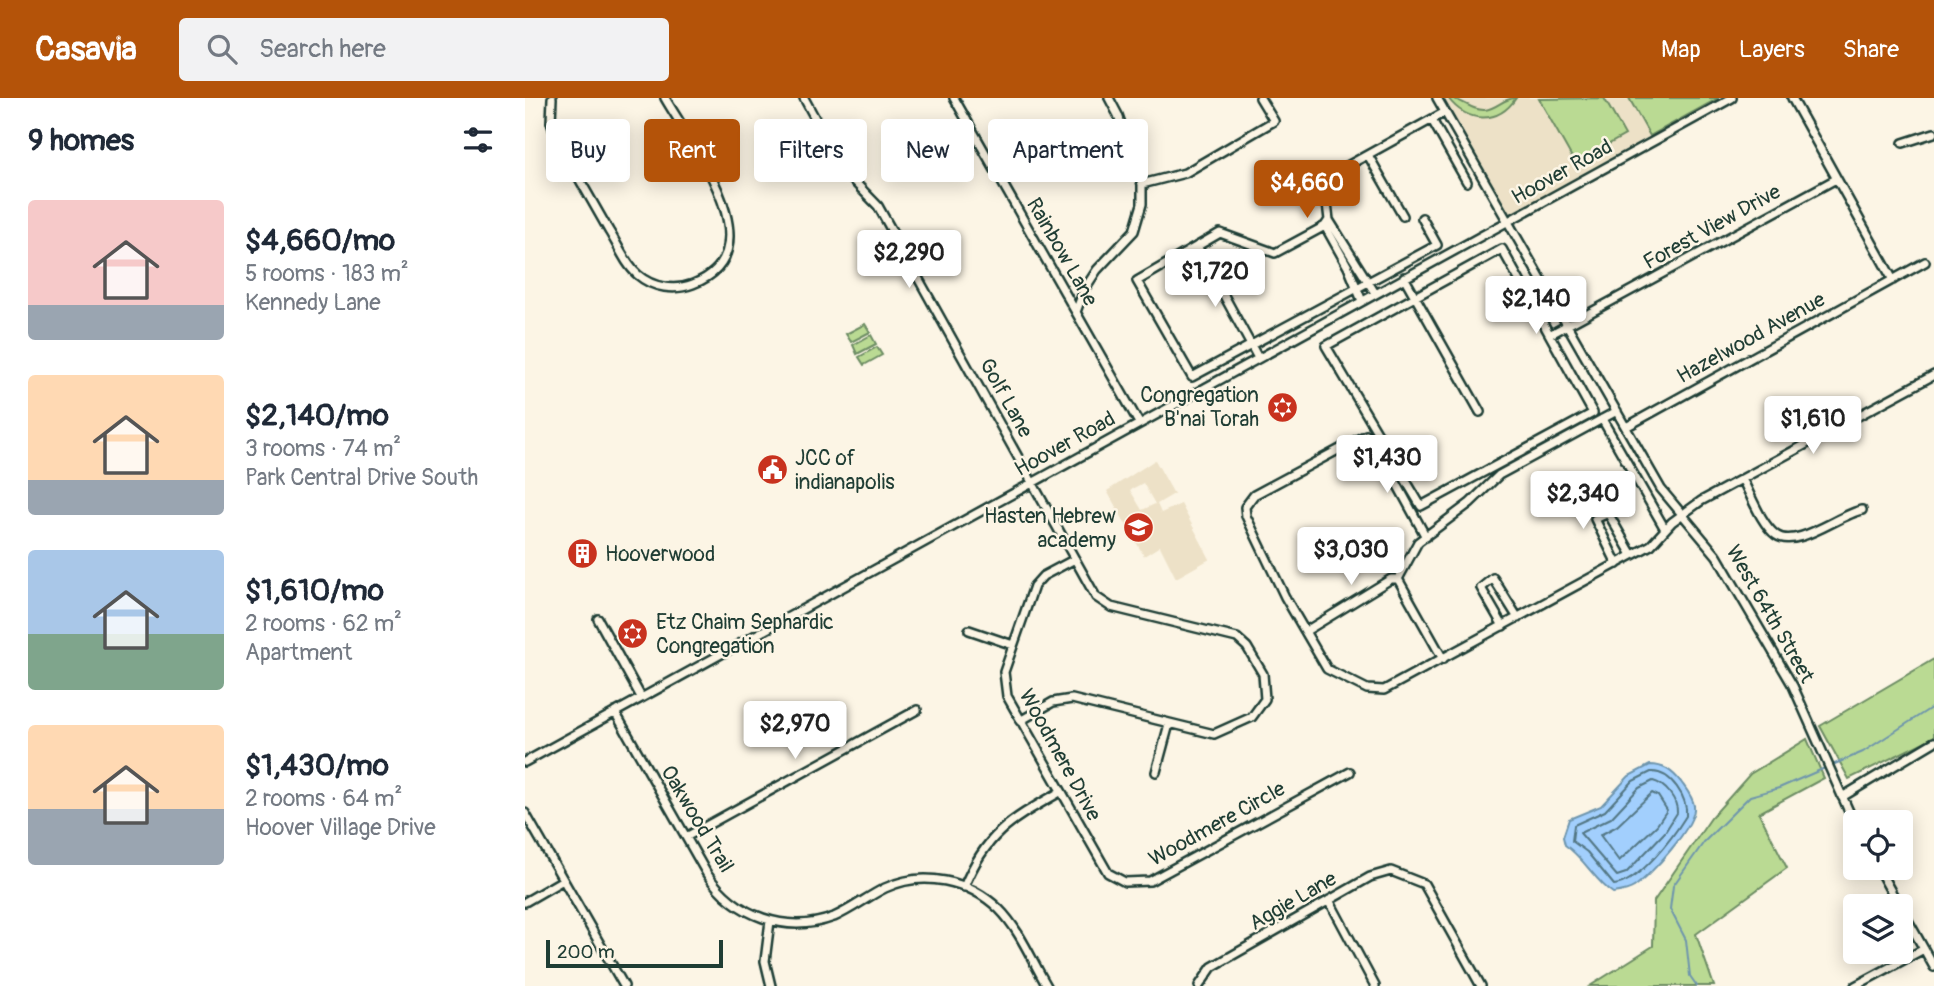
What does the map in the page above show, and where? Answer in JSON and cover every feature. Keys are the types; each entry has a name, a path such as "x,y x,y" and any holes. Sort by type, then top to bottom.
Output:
{"street":[{"path":"552,98 551,122 556,138 628,263 639,276 670,288 690,286 706,279 721,263 730,237 731,224 724,203 665,98"},
{"name":"Golf Lane","path":"804,98 843,170 878,206 1093,592 1105,604 1179,626 1230,634 1245,645 1263,674 1265,699 1254,716 1227,731 1206,734 1169,724"},
{"name":"Rainbow Lane","path":"954,98 1139,423"},
{"path":"1076,312 1084,290 1097,270 1134,230 1142,204 1142,184 1118,115 1109,98"},
{"path":"1142,184 1185,173 1274,121 1260,98"},
{"name":"West 64th Street","path":"1437,98 1665,494 1721,562 1793,686 1848,810"},
{"name":"Hoover Road","path":"525,762 1733,98"},
{"path":"1792,98 1893,280"},
{"path":"1362,301 1327,223 1326,180 1445,112"},
{"path":"1432,120 1467,182"},
{"path":"1903,143 1934,133"},
{"path":"1368,155 1403,216"},
{"name":"Forest View Drive","path":"1551,334 1836,179"},
{"path":"1327,223 1275,253 1220,233 1137,281 1192,377 1437,245 1422,218"},
{"path":"1327,223 1375,293"},
{"path":"1197,246 1258,358"},
{"path":"1498,250 1506,253 1593,413 1420,506 1327,346 1415,295 1498,250"},
{"name":"Hazelwood Avenue","path":"1626,427 1925,262"},
{"path":"1404,277 1480,412"},
{"path":"1426,537 1391,473 1366,435 1253,495 1245,507 1246,516 1329,671 1378,690 1394,686 1617,564 1654,542 1681,515 1934,375"},
{"path":"1398,579 1414,547 1499,475 1617,411"},
{"path":"1602,419 1665,529"},
{"path":"1742,479 1768,525 1775,535 1784,539 1805,536 1843,515 1862,510"},
{"path":"1617,564 1594,521 1607,513 1632,555"},
{"name":"Woodmere Drive","path":"1075,559 1036,583 1013,645 1003,682 1020,721 1101,865"},
{"path":"1306,631 1391,579 1398,579"},
{"path":"1398,579 1443,659"},
{"path":"1503,626 1482,585 1496,579 1518,618"},
{"path":"598,619 641,697"},
{"path":"969,629 1013,645"},
{"path":"1020,721 1053,702 1069,699 1169,724 1156,772"},
{"path":"686,837 917,710"},
{"name":"Oakwood Trail","path":"615,712 686,837 721,892 745,911 770,921 800,924 825,920 883,889 911,880 939,880 964,887 984,897 1007,918 1047,986"},
{"path":"1842,797 1934,742"},
{"name":"Woodmere Circle","path":"1101,865 1123,882 1150,881 1350,772"},
{"path":"964,887 978,856 996,832 1060,792"},
{"path":"525,813 624,986"},
{"name":"Aggie Lane","path":"1199,986 1212,967 1329,900 1385,872 1401,873 1423,884 1481,986"},
{"path":"525,902 563,880"},
{"path":"1329,900 1371,985"},
{"path":"770,921 765,961 771,986"},
{"path":"1913,930 1934,967"},
{"path":"1856,986 1924,949"}],"shaded area":[{"path":"1444,98 1719,98 1510,214"},
{"path":"1155,460 1174,494 1157,504 1161,513 1181,504 1210,559 1176,578 1160,546 1144,556 1107,491","holes":["1143,483 1155,504 1142,510 1130,490"]}],"green space":[{"path":"1448,98 1475,109 1485,110 1516,98 1500,113 1482,118 1464,112"},
{"path":"1604,98 1625,135 1575,163 1539,99"},
{"path":"1629,98 1719,98 1650,136"},
{"path":"865,324 870,332 851,342 846,334"},
{"path":"871,335 876,344 857,354 853,345"},
{"path":"877,347 882,355 864,365 859,357"},
{"path":"1934,659 1934,737 1849,779 1820,726"},
{"path":"1807,739 1824,778 1759,813 1787,868 1696,934 1714,986 1590,986 1653,946 1654,901 1711,818 1750,774"}],"water":[{"path":"1650,765 1664,767 1678,778 1692,799 1693,814 1681,837 1651,872 1632,888 1613,893 1565,845 1563,837 1569,819 1601,806 1629,776"}],"waterway":[{"path":"1830,766 1863,752 1934,706"},
{"path":"1697,986 1690,976 1686,940 1670,909 1673,886 1704,842 1750,796 1779,788 1825,768"}],"place":[{"name":"Congregation B'nai Torah","path":"1282,407"},
{"name":"JCC of indianapolis","path":"772,470"},
{"name":"Hasten Hebrew academy","path":"1139,528"},
{"name":"Hooverwood","path":"582,554"},
{"name":"Etz Chaim Sephardic Congregation","path":"633,634"}]}
